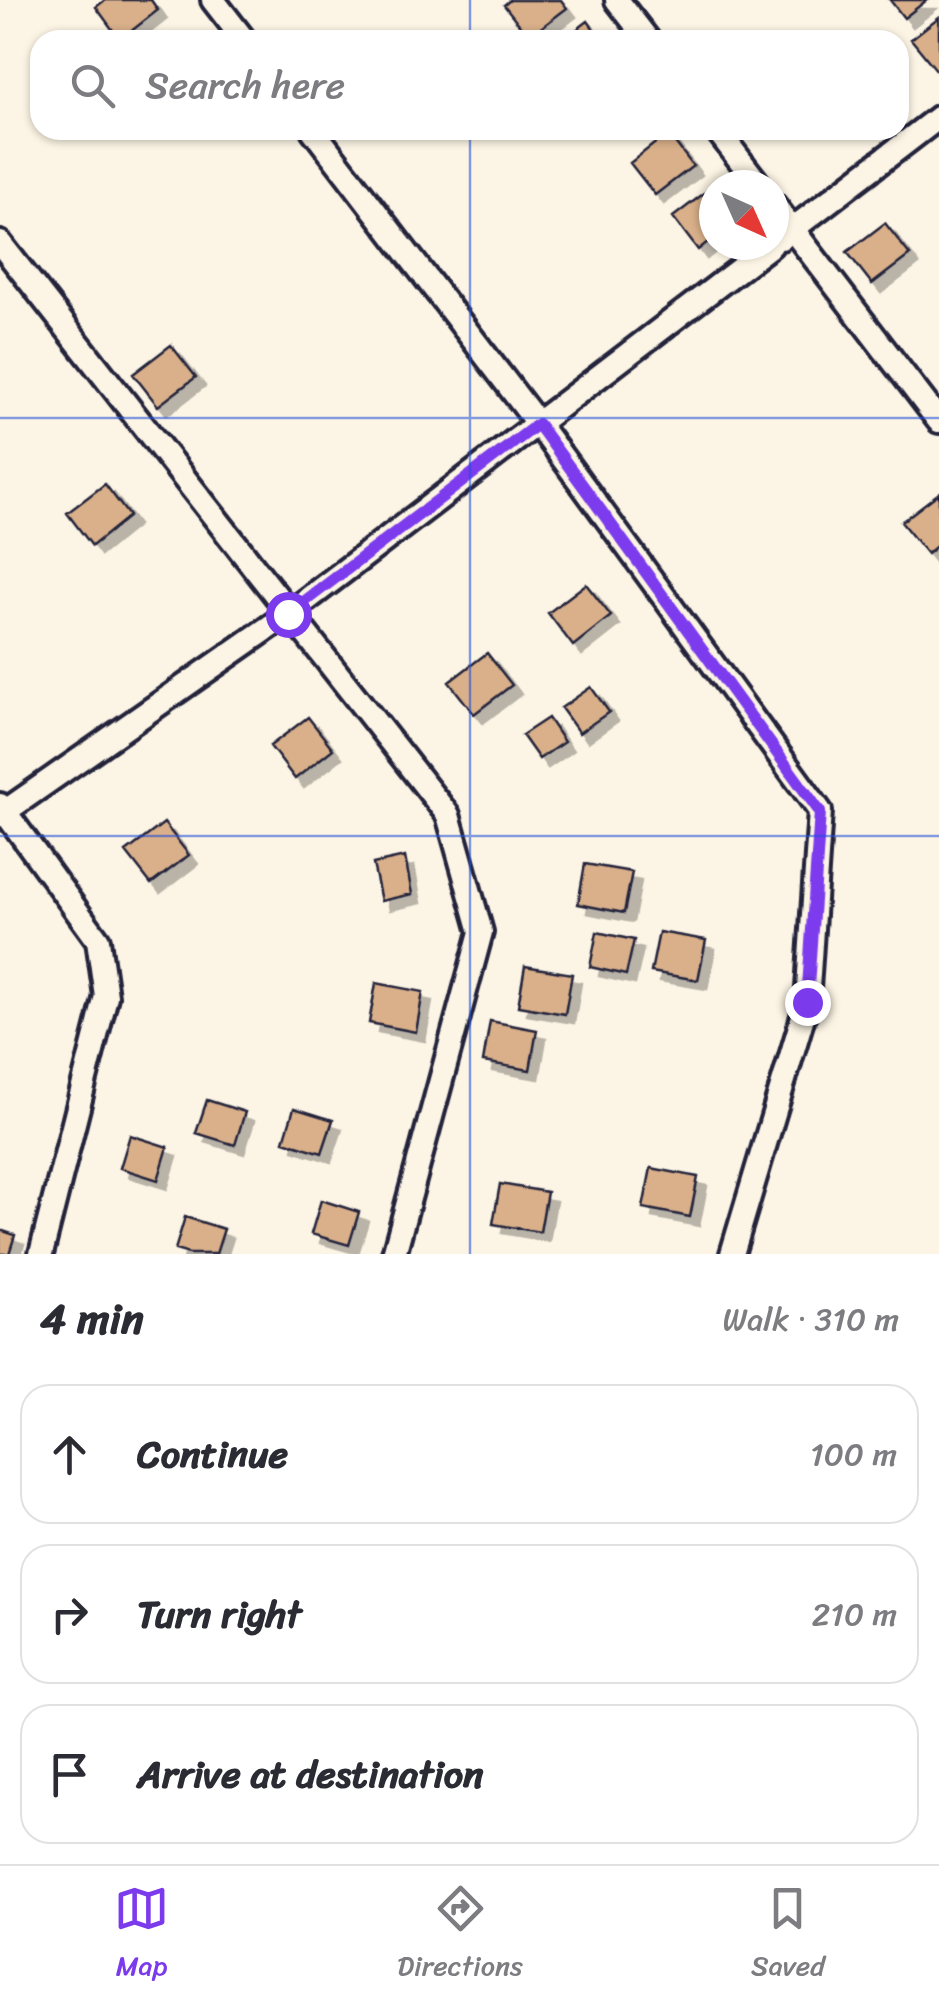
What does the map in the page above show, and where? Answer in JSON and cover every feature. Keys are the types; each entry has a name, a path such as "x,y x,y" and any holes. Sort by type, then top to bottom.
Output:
{"street":[{"path":"213,0 236,30"},
{"path":"617,0 640,30"},
{"path":"909,139 939,116"},
{"path":"320,140 538,424 820,812 807,1002 732,1254"},
{"path":"724,140 747,170"},
{"path":"789,231 908,140"},
{"path":"0,243 448,815 480,932 394,1254"},
{"path":"789,250 939,422"},
{"path":"40,1254 106,996 98,940 2,810 288,614 752,260"}],"building":[{"path":"105,0 151,0 158,10 133,30 113,30 96,7"},
{"path":"510,0 561,0 567,8 538,30 524,30 504,5"},
{"path":"890,0 927,0 904,18"},
{"path":"939,17 939,69 937,71 911,39"},
{"path":"588,21 595,30 576,30"},
{"path":"659,140 673,140 693,166 655,195 630,163"},
{"path":"699,197 698,250 673,217"},
{"path":"885,223 910,255 872,284 847,252"},
{"path":"171,345 196,377 158,406 133,374"},
{"path":"105,484 129,516 92,546 67,513"},
{"path":"939,493 939,544 927,554 901,522"},
{"path":"586,584 611,616 573,646 548,613"},
{"path":"487,653 512,685 474,714 449,682"},
{"path":"591,687 609,712 579,733 561,708"},
{"path":"308,717 333,749 295,779 270,746"},
{"path":"548,718 564,742 539,759 522,735"},
{"path":"164,823 189,855 151,884 126,852"},
{"path":"405,857 412,894 381,901 373,864"},
{"path":"585,864 632,872 624,913 578,904"},
{"path":"597,932 634,940 626,975 590,967"},
{"path":"659,932 706,940 698,980 651,972"},
{"path":"525,966 572,974 565,1014 518,1006"},
{"path":"376,983 423,992 416,1032 369,1023"},
{"path":"490,1021 537,1030 530,1070 483,1062"},
{"path":"207,1100 245,1112 235,1145 196,1133"},
{"path":"294,1108 333,1120 322,1153 284,1141"},
{"path":"130,1135 168,1147 158,1180 120,1168"},
{"path":"651,1168 698,1177 690,1217 643,1208"},
{"path":"500,1184 547,1192 540,1232 493,1224"},
{"path":"321,1200 359,1212 349,1245 311,1234"},
{"path":"185,1217 224,1229 216,1254 175,1250"},
{"path":"0,1230 15,1235 9,1254 0,1254"}],"route":[{"path":"288,614 538,424 820,812 807,1002"}]}
